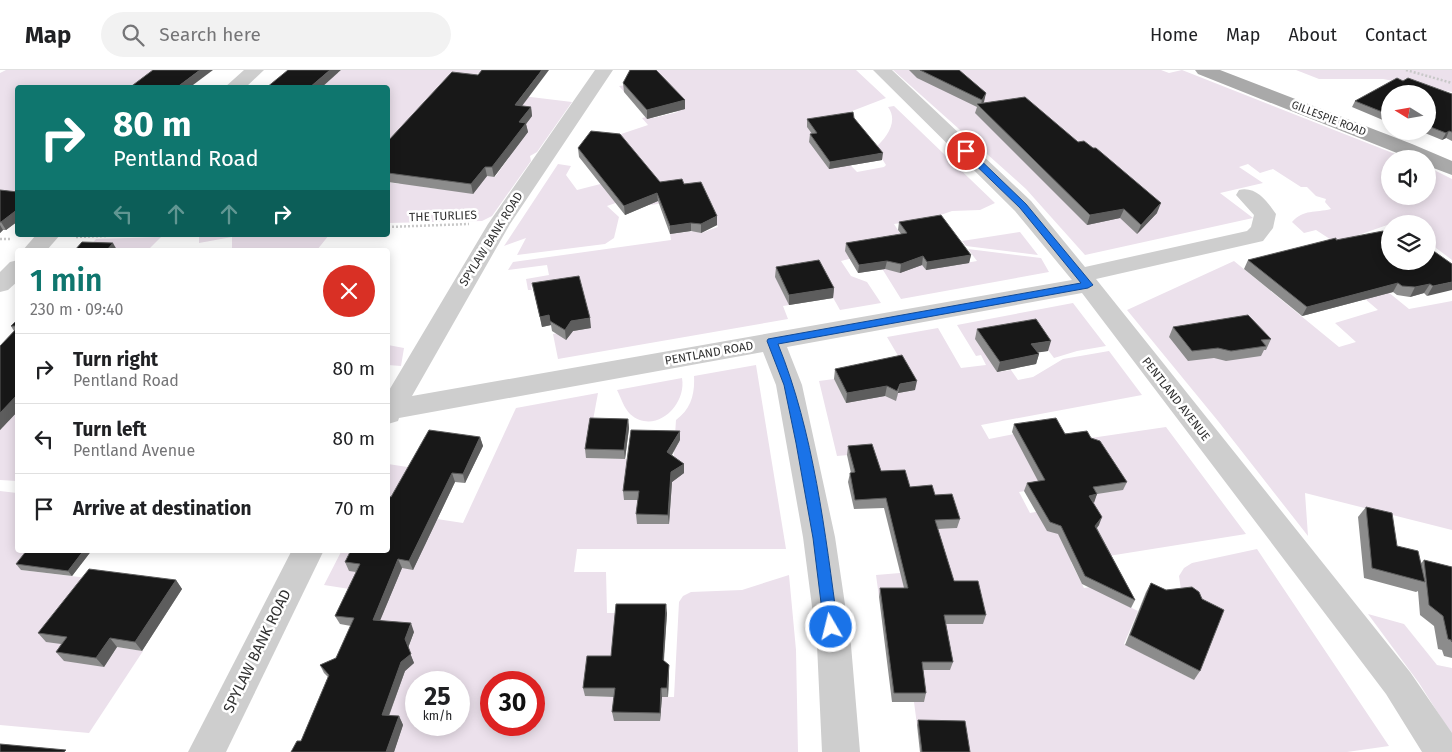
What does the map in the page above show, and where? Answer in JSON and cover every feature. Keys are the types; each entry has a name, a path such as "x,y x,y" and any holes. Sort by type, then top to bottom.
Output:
{"main road":[{"name":"GILLESPIE ROAD","path":"1204,70 1396,144 1452,169"}],"street":[{"path":"236,85 256,70"},
{"name":"SPYLAW BANK ROAD","path":"390,410 500,224 604,70"},
{"name":"PENTLAND AVENUE","path":"882,70 1023,206 1084,280 1398,683 1442,752"},
{"name":"PENTLAND ROAD","path":"390,412 772,341 1084,280 1255,236 1262,228 1265,214 1247,195"},
{"path":"36,248 47,237"},
{"path":"0,285 15,270"},
{"path":"0,291 15,292"},
{"path":"772,341 789,385 820,538 834,645 841,752"},
{"name":"SPYLAW BANK ROAD","path":"207,752 306,553"}],"path":[{"path":"1406,70 1452,83"},
{"name":"THE TURLIES","path":"390,227 500,224"}],"shaded area":[{"path":"6,70 166,70 161,73 203,79 180,77 168,85 15,85 15,196 0,198 0,73"},
{"path":"302,70 338,73 341,70 497,70 493,75 478,73 464,89 572,102 537,152 530,156 531,161 492,216 482,221 390,223 390,182 399,184 405,176 423,187 439,189 445,182 473,193 487,176 495,177 527,132 390,155 390,85 303,85"},
{"path":"629,70 856,70 886,98 808,128 819,141 857,172 884,167 886,165 875,148 890,129 892,118 888,107 894,106 995,203 980,210 952,211 929,219 894,224 907,244 841,261 851,276 867,282 881,303 840,310 818,271 789,305 783,306 788,319 558,359 553,334 591,328 543,284 531,286 532,290 528,290 526,279 549,275 547,265 508,270 513,262 671,240 670,234 694,231 701,233 718,227 706,200 709,200 705,190 654,202 670,200 653,205 624,200 607,206 619,217 614,238 605,244 517,255 526,238 504,246 558,164 571,166 566,175 577,190 620,179 618,135 648,125 642,118 651,116 653,118 678,112 628,96 619,86 650,82 632,76"},
{"path":"893,70 1161,70 1169,73 1182,70 1385,150 1381,150 1381,205 1436,205 1436,171 1452,179 1452,260 1436,248 1436,215 1381,215 1381,227 1336,243 1316,230 1304,233 1292,222 1305,213 1331,209 1325,202 1326,199 1316,196 1307,187 1301,187 1273,169 1260,173 1248,164 1239,167 1263,183 1220,193 1253,218 1085,255 1026,189"},
{"path":"1296,70 1452,70 1452,92 1436,89 1436,85 1415,85 1383,79 1319,79"},
{"path":"1020,232 1038,255 966,246 962,241"},
{"path":"161,237 150,248 89,248 96,239"},
{"path":"199,237 232,237 199,243"},
{"path":"232,237 327,237 319,248 232,248"},
{"path":"968,249 1041,258 1049,272 901,299 878,262 898,272 905,270 916,256 926,270 977,261"},
{"path":"1234,261 1339,347 1356,342 1335,323 1378,310 1343,280 1366,274 1409,309 1452,301 1452,530 1305,493 1308,536 1218,421 1127,310"},
{"path":"1073,303 1106,346 1077,351 1054,358 1039,338 997,372 1011,370 1018,380 1033,377 1063,359 1109,351 1142,395 981,425 989,439 1025,432 1026,458 1042,488 1019,492 1030,513 1041,511 1040,518 1047,530 1087,492 1118,491 1120,485 1084,439 1166,427 1246,534 1071,562 1084,588 1118,583 1117,601 1138,611 1124,644 1194,680 1179,576 1184,568 1192,563 1257,549 1389,746 1347,752 967,752 963,726 917,725 914,702 923,701 919,670 950,670 908,597 879,597 876,575 900,573 899,566 943,563 933,529 957,528 877,481 871,453 837,456 819,381 834,379 846,403 885,396 897,397 897,393 915,390 910,376 887,337 938,328 961,368 986,365 981,355 976,356 957,325"},
{"path":"390,345 404,348 401,366 390,365"},
{"path":"756,365 786,549 577,549 574,572 606,572 607,613 618,613 612,665 585,696 616,697 660,721 662,697 674,697 679,602 683,596 691,592 742,590 789,575 796,650 798,752 394,752 331,690 406,654 414,633 377,628 384,610 356,590 324,585 340,553 361,553 370,574 437,519 463,523 516,408 598,393 586,458 630,459 625,500 640,500 669,524 672,481 678,477 673,466 676,420 689,406 694,389 694,376"},
{"path":"682,378 680,398 674,407 659,419 649,421 640,420 630,414 617,390"},
{"path":"15,413 15,481 0,480 0,423 6,424"},
{"path":"390,464 414,468 390,503"},
{"path":"0,491 15,493 15,553 34,553 21,570 96,579 75,646 104,667 117,647 143,651 89,733 0,725"},
{"path":"1368,614 1404,624 1437,665 1452,668 1452,735 1419,683"}],"building":[{"path":"153,70 200,70 180,85 133,85"},
{"path":"288,70 330,70 312,85 270,85"},
{"path":"482,70 542,70 515,105 531,107 519,122 526,123 492,167 485,167 471,184 390,173 390,139 452,72 478,75"},
{"path":"630,70 656,70 685,100 647,110 623,83"},
{"path":"920,70 959,70 986,93 982,100"},
{"path":"1397,78 1403,81 1408,78 1427,85 1384,85"},
{"path":"1381,87 1381,111 1355,101"},
{"path":"1436,88 1452,94 1452,132 1446,133 1436,129"},
{"path":"1025,97 1078,142 1084,141 1093,148 1096,148 1161,203 1141,225 1124,209 1090,215 977,104"},
{"path":"853,112 854,118 883,153 830,162 810,134 817,133 807,119"},
{"path":"591,131 620,134 660,182 682,179 684,184 701,182 717,216 701,224 691,223 670,226 657,193 624,206 578,148"},
{"path":"0,190 15,192 15,211 0,222"},
{"path":"941,215 971,255 927,262 923,256 901,264 887,261 859,265 846,243 907,233 899,222"},
{"path":"1381,231 1381,270 1436,270 1436,253 1452,264 1452,282 1415,287 1402,286 1398,283 1307,307 1248,260 1336,238 1336,240"},
{"path":"82,242 113,243 109,248 77,248"},
{"path":"819,260 834,288 789,295 776,267"},
{"path":"579,276 590,318 571,321 565,330 550,321 549,315 540,317 532,283"},
{"path":"1248,315 1271,339 1261,340 1266,346 1231,351 1218,348 1192,351 1173,327"},
{"path":"1036,319 1051,341 1031,344 1039,354 1000,362 977,329"},
{"path":"15,330 15,397 0,413 0,346"},
{"path":"902,355 917,381 900,384 897,391 887,386 847,393 835,369"},
{"path":"590,418 628,419 624,450 585,449"},
{"path":"1056,418 1065,434 1087,431 1091,438 1100,441 1127,482 1093,487 1097,494 1089,496 1102,517 1095,526 1135,600 1085,576 1061,526 1050,522 1027,483 1045,480 1014,424"},
{"path":"429,430 480,437 463,474 452,473 409,561 398,559 373,620 411,623 405,639 411,654 401,662 382,715 399,716 386,752 291,752 297,741 301,741 329,675 320,665 336,658 354,618 335,616 360,564 345,562 350,553 390,553 391,497"},
{"path":"631,430 680,431 667,452 684,464 671,472 668,515 636,514 639,491 623,491"},
{"path":"872,444 881,471 905,470 910,487 932,485 935,495 952,494 960,519 935,520 954,581 978,581 986,615 944,615 953,662 922,662 926,693 894,693 880,588 908,588 886,498 855,500 850,473 855,472 848,446"},
{"path":"1366,507 1392,513 1397,546 1418,551 1425,582 1372,568"},
{"path":"25,553 82,553 68,571 16,564"},
{"path":"1424,560 1452,567 1452,642 1448,639 1443,616 1429,605"},
{"path":"89,569 176,580 135,642 110,638 96,658 56,652 67,637 38,633"},
{"path":"1151,583 1166,590 1192,587 1199,592 1202,599 1224,610 1200,671 1130,635"},
{"path":"616,604 666,604 663,660 669,665 667,688 661,688 660,713 612,712 615,688 583,688 587,656 611,656"},
{"path":"918,720 965,721 970,752 922,752"},
{"path":"0,744 66,750 64,752 0,752"}],"route":[{"path":"831,627 820,538 802,443 789,385 772,341 1088,285 1023,206 966,151"}]}
